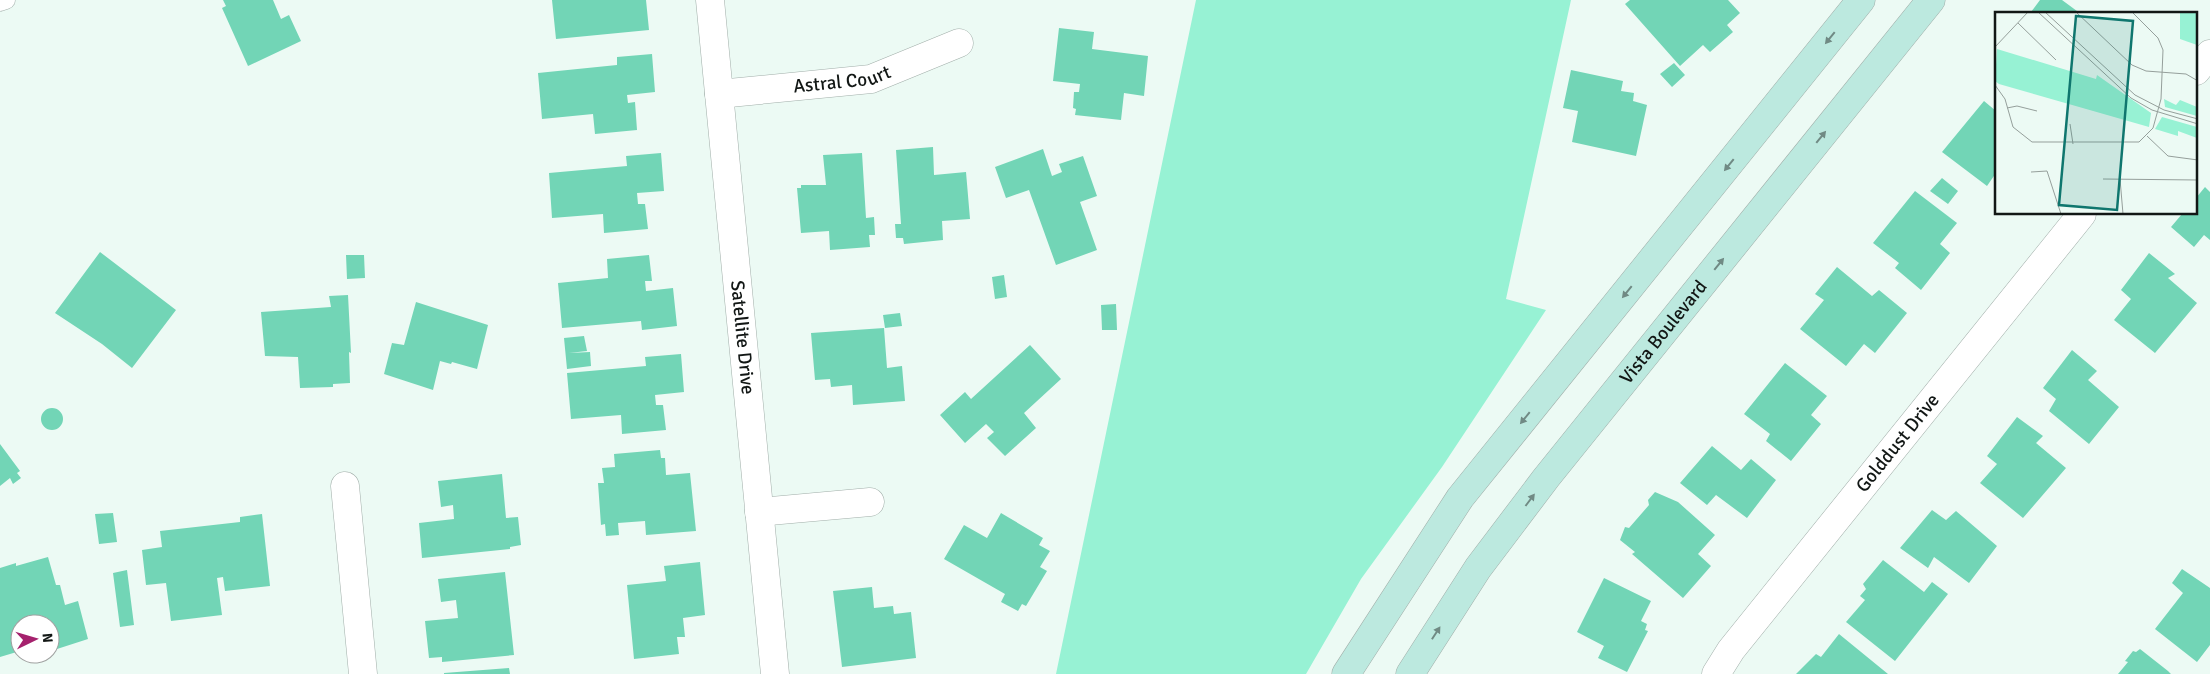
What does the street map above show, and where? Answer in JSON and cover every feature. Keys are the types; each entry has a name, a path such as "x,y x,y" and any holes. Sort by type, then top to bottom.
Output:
{"main road":[{"path":"1346,674 1460,498 1861,0"},
{"name":"Vista Boulevard","path":"1410,674 1478,568 1546,478 1931,0"}],"street":[{"name":"Satellite Drive","path":"710,0 775,674"},
{"name":"Astral Court","path":"719,94 872,79 959,43"},
{"name":"Golddust Drive","path":"1716,674 1737,642 2081,215"},
{"path":"345,486 363,674"},
{"path":"758,512 870,502"}],"lane":[{"path":"0,2 6,0"}],"green space":[{"path":"1196,0 1571,0 1506,299 1546,310 1442,467 1361,579 1306,674 1056,674"}],"building":[{"path":"223,0 273,0 281,19 289,15 301,41 248,66 222,8 226,6"},
{"path":"552,0 646,0 649,30 556,39"},
{"path":"1630,0 1728,0 1740,13 1727,25 1733,32 1710,52 1703,45 1680,66 1625,4"},
{"path":"2040,0 2062,0 2078,12 2031,12"},
{"path":"1059,28 1094,32 1092,49 1148,56 1144,96 1124,93 1121,120 1075,115 1076,109 1073,108 1074,92 1079,92 1080,84 1053,81"},
{"path":"652,54 655,92 627,95 628,103 635,102 637,130 595,134 593,114 542,119 538,73 617,65 617,57"},
{"path":"1674,63 1685,75 1672,87 1660,74"},
{"path":"1571,70 1623,81 1621,91 1634,93 1633,101 1647,105 1636,156 1572,142 1578,111 1563,108"},
{"path":"1984,101 1995,110 1995,174 1987,186 1942,152"},
{"path":"933,147 934,175 966,172 970,219 942,221 943,240 904,244 903,238 896,238 895,224 901,224 896,150"},
{"path":"1043,149 1052,176 1062,172 1059,164 1083,156 1097,196 1080,202 1097,250 1056,265 1029,190 1006,198 995,167"},
{"path":"661,153 664,191 637,193 638,204 645,204 648,229 604,233 603,214 552,218 549,173 627,166 626,156"},
{"path":"862,153 866,218 874,217 875,235 869,235 870,247 830,250 829,231 801,233 797,188 801,188 801,185 826,185 823,155"},
{"path":"1942,178 1958,191 1948,204 1930,191"},
{"path":"2205,187 2210,192 2210,240 2204,235 2194,247 2171,227 2181,215 2198,215 2198,196"},
{"path":"1915,191 1957,223 1940,244 1950,253 1921,290 1895,268 1899,263 1873,243"},
{"path":"100,252 176,310 132,368 102,344 55,313"},
{"path":"2149,253 2175,274 2168,278 2197,303 2155,353 2114,320 2131,299 2121,290"},
{"path":"346,255 364,255 365,278 347,279"},
{"path":"649,255 652,281 645,281 646,291 673,288 677,326 642,330 641,321 562,328 558,283 608,278 607,259"},
{"path":"1837,267 1872,296 1879,290 1907,313 1875,353 1864,344 1846,366 1800,329 1824,300 1815,294"},
{"path":"1004,275 1007,297 995,299 992,277"},
{"path":"348,295 351,353 349,352 350,383 333,384 333,387 300,388 298,357 265,356 261,312 331,307 329,296"},
{"path":"416,302 488,325 477,369 452,362 451,364 440,361 433,390 384,374 392,343 404,345"},
{"path":"1116,304 1117,330 1102,330 1101,305"},
{"path":"900,313 902,326 885,328 883,315"},
{"path":"884,328 887,368 902,366 905,401 853,405 852,385 831,387 830,379 815,380 811,333"},
{"path":"584,336 587,351 569,353 590,352 591,366 567,369 564,338"},
{"path":"1030,345 1061,379 1024,413 1036,428 1005,456 987,438 994,432 986,424 965,443 940,415 965,392 971,399"},
{"path":"2072,350 2097,371 2088,380 2119,407 2089,444 2049,411 2056,399 2043,388"},
{"path":"681,354 684,392 655,395 656,405 663,405 666,430 622,434 621,415 571,419 567,373 646,366 645,357"},
{"path":"1785,363 1827,396 1811,415 1821,424 1791,461 1766,441 1770,434 1744,414"},
{"path":"48,408 56,408 63,415 63,423 56,430 48,430 41,423 41,415"},
{"path":"2017,417 2043,436 2036,443 2066,468 2023,518 1980,483 1997,464 1987,456"},
{"path":"0,444 20,471 17,473 21,478 13,484 10,478 0,486"},
{"path":"1712,446 1741,470 1751,459 1776,480 1747,518 1716,495 1707,505 1680,483"},
{"path":"660,450 661,458 665,458 666,475 690,473 696,531 646,535 645,521 618,523 619,535 606,536 605,524 601,525 598,483 604,483 602,468 615,467 614,454"},
{"path":"502,474 506,518 518,517 521,545 510,547 510,549 422,558 419,523 454,519 453,505 441,507 438,481"},
{"path":"1655,492 1678,502 1715,535 1698,554 1711,566 1683,598 1632,554 1635,552 1620,540 1625,527 1629,528 1649,505 1648,500"},
{"path":"1932,510 1946,520 1956,511 1997,546 1969,583 1934,557 1928,568 1900,548"},
{"path":"113,513 117,542 99,544 95,514"},
{"path":"1001,513 1043,538 1039,545 1050,551 1040,567 1047,571 1026,606 1022,604 1018,611 1001,602 1005,594 944,559 964,525 987,538"},
{"path":"262,514 270,586 225,591 223,577 217,578 222,615 171,621 166,583 146,585 142,550 162,547 160,531 240,522 240,517"},
{"path":"48,557 56,585 60,585 65,605 78,601 88,639 60,648 60,614 10,614 10,654 0,657 0,568 16,563 16,566"},
{"path":"1883,560 1924,592 1932,582 1948,594 1895,661 1846,622 1865,600 1860,596 1866,589 1863,584"},
{"path":"700,562 705,615 683,618 685,637 677,637 679,654 634,659 627,585 666,581 664,566"},
{"path":"2182,569 2210,588 2210,645 2197,662 2155,629 2183,593 2172,583"},
{"path":"127,570 134,625 120,627 113,573"},
{"path":"505,572 514,655 442,662 442,657 429,658 425,621 458,618 456,600 441,602 438,579"},
{"path":"1604,578 1651,601 1641,621 1647,624 1645,630 1648,631 1627,672 1598,658 1604,646 1577,632"},
{"path":"872,587 874,608 893,606 894,614 911,612 916,658 842,667 833,591"},
{"path":"1839,634 1888,674 1796,674 1816,654 1821,657"},
{"path":"2140,649 2171,674 2118,674 2128,662 2125,661 2133,651 2136,652"},
{"path":"509,668 510,674 444,674 444,673"}]}
